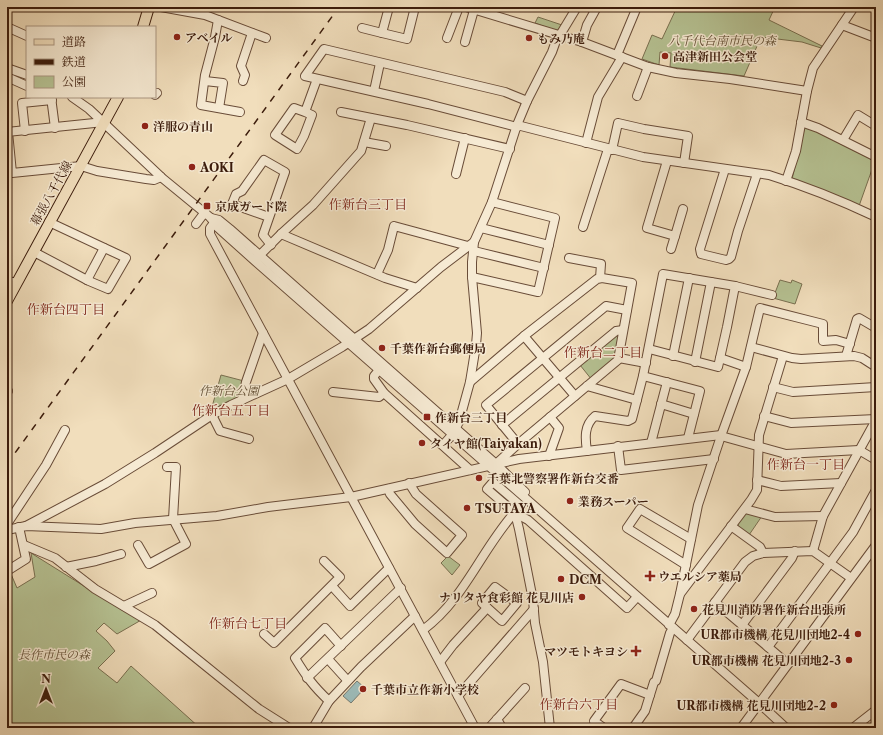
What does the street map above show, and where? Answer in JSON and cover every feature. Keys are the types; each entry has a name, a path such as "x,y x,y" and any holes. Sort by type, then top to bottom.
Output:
{"main road":[{"path":"143,26 149,7"},
{"name":"幕張八千代線","path":"7,301 12,282 34,252 117,98"}],"street":[{"path":"162,7 205,15 266,38"},
{"path":"382,33 388,7"},
{"path":"362,28 407,39 415,7"},
{"path":"447,38 459,7"},
{"path":"443,446 459,422 470,382 477,333 472,276 472,247 492,202 517,126 527,101 559,35 577,7"},
{"path":"582,42 587,25 597,7"},
{"path":"586,143 598,97 619,56 637,7"},
{"path":"786,181 796,151 806,91 813,68 854,7"},
{"path":"465,42 470,8 582,42 648,67 676,73 730,79 806,91"},
{"path":"218,20 201,105 240,112"},
{"path":"842,25 874,37 876,28"},
{"path":"7,27 26,36"},
{"path":"243,81 245,75 241,66 252,33"},
{"path":"527,101 505,92 324,49 305,76 374,91 643,157 769,175 875,215"},
{"path":"374,91 380,63"},
{"path":"637,96 648,67"},
{"path":"7,68 26,75"},
{"path":"7,77 26,86"},
{"path":"305,112 317,79"},
{"path":"205,81 223,83 219,108"},
{"path":"73,98 89,109 162,176 205,212 216,226 257,258 492,465 518,484 528,498 542,512 786,728"},
{"path":"25,131 22,103 51,99 55,128"},
{"path":"294,108 305,112 312,115 297,149 275,135 294,108"},
{"path":"341,112 510,149"},
{"path":"843,140 858,116 876,126"},
{"path":"257,258 313,205 361,151 371,118"},
{"path":"104,122 8,132 12,173 81,166 97,171 154,180 162,176"},
{"path":"801,122 818,128 876,157"},
{"path":"583,227 618,123 688,136 684,163"},
{"path":"456,174 465,138"},
{"path":"364,142 386,146"},
{"path":"269,217 232,204 236,194 242,191 264,160 285,172 263,235 271,245"},
{"path":"668,161 647,228 675,236"},
{"path":"725,169 700,249 701,254 726,260 731,257 757,174"},
{"path":"472,276 538,292 555,218 492,202"},
{"path":"671,249 683,209"},
{"path":"196,224 205,212"},
{"path":"213,221 210,228 210,234 416,616 474,728"},
{"path":"34,252 87,280 108,289 124,264 126,258 49,222"},
{"path":"377,274 388,250 394,226 544,268"},
{"path":"481,228 549,245"},
{"path":"281,234 377,274 417,288"},
{"path":"23,527 105,484 212,415 288,379 351,341 370,329 441,267 472,247"},
{"path":"87,280 104,248"},
{"path":"569,258 601,264 600,278"},
{"path":"587,451 585,435 590,420 595,416 628,421 632,419 649,350 663,274 734,286 772,296"},
{"path":"470,382 584,287 597,279 600,278 632,283 618,360 492,465"},
{"path":"673,356 690,278"},
{"path":"695,362 712,282"},
{"path":"649,350 718,367 734,286"},
{"path":"518,444 486,405 606,306 627,310"},
{"path":"633,728 645,711 654,682 656,681 680,594 698,505 746,367 760,308 823,324 823,341 836,340 850,344"},
{"path":"846,356 857,319 859,318 876,328"},
{"path":"502,425 616,331 623,330"},
{"path":"242,400 246,382 263,333"},
{"path":"524,336 575,396"},
{"path":"351,341 379,370 414,397"},
{"path":"751,347 792,358 814,359 846,356 858,357 876,367"},
{"path":"680,594 745,509 757,490 759,435 783,356"},
{"path":"619,358 646,363"},
{"path":"720,358 746,367"},
{"path":"379,370 374,376 374,379 384,393 470,470"},
{"path":"643,376 700,391 688,438"},
{"path":"651,443 667,382"},
{"path":"587,386 637,400"},
{"path":"773,387 793,392 876,387"},
{"path":"332,392 379,397 384,393"},
{"path":"403,410 414,397"},
{"path":"661,404 694,414"},
{"path":"212,415 220,432 249,439"},
{"path":"764,416 791,423 876,419"},
{"path":"549,456 559,428 550,417"},
{"path":"814,551 823,516 876,419"},
{"path":"7,527 46,465 65,430"},
{"path":"7,527 101,529 135,523 217,516 251,509 351,496 519,459 688,438 721,436 786,454 859,450 876,460"},
{"path":"618,446 621,470 714,459"},
{"path":"138,545 149,564 186,544 173,519 176,467 167,466"},
{"path":"758,480 781,486 841,483"},
{"path":"521,506 493,482 487,489 515,512 528,520 627,608 637,597"},
{"path":"388,488 390,494 415,524 447,553 462,536 416,494 409,484"},
{"path":"768,647 853,532 876,490"},
{"path":"423,630 432,624 458,596 491,544 515,512 528,498"},
{"path":"686,565 627,528 640,509 691,539"},
{"path":"745,509 775,517 823,516"},
{"path":"515,512 520,529 534,609 535,623 543,662 550,728"},
{"path":"731,526 760,547 762,553"},
{"path":"7,571 26,560 23,527"},
{"path":"563,552 573,540"},
{"path":"24,545 55,558 95,589 155,626 259,709 289,728"},
{"path":"741,728 876,545"},
{"path":"742,626 792,558 795,551"},
{"path":"687,640 745,562 753,556 762,553 814,551 851,578"},
{"path":"66,567 121,554"},
{"path":"264,634 274,643 340,577 324,561"},
{"path":"332,586 350,606 389,568"},
{"path":"307,678 401,588"},
{"path":"124,606 152,593"},
{"path":"715,602 788,664"},
{"path":"440,662 453,645 487,608"},
{"path":"458,696 534,609"},
{"path":"313,728 329,700 416,616"},
{"path":"329,700 317,690 307,678 295,658 325,628 341,646"},
{"path":"328,659 348,680"},
{"path":"604,728 594,721 621,684 650,695"},
{"path":"489,728 525,688"},
{"path":"853,728 876,710"},
{"path":"498,719 502,728"}],"green space":[{"name":"八千代台南市民の森","path":"677,7 775,7 769,20 822,46 821,48 802,42 761,37 744,76 670,67 671,53 660,52 659,65 642,59 652,35 662,39"},
{"path":"538,17 562,25 558,31 556,31 535,23"},
{"path":"805,126 875,161 859,206 792,179"},
{"path":"780,280 791,283 792,280 802,284 795,304 773,298"},
{"path":"616,335 619,337 615,358 592,380 580,365"},
{"name":"作新台公園","path":"221,375 244,381 241,398 210,414"},
{"path":"746,513 762,516 749,535 738,527 738,524"},
{"name":"長作市民の森","path":"31,553 116,606 143,619 117,634 104,623 96,631 115,651 98,668 117,683 131,666 200,728 7,728 7,577 11,574 17,588 35,577"},
{"path":"448,556 460,565 452,575 441,563"}],"water":[{"path":"357,681 365,688 351,703 343,696"}],"railway":[{"path":"7,464 339,7"}],"place":[{"name":"アベイル","path":"177,37"},
{"name":"もみ乃庵","path":"529,38"},
{"name":"高津新田公会堂","path":"665,56"},
{"name":"洋服の青山","path":"145,126"},
{"name":"AOKI","path":"192,167"},
{"name":"京成ガード際","path":"207,206"},
{"name":"千葉作新台郵便局","path":"382,348"},
{"name":"作新台三丁目","path":"427,417"},
{"name":"タイヤ館(Taiyakan)","path":"422,443"},
{"name":"千葉北警察署作新台交番","path":"479,478"},
{"name":"業務スーパー","path":"570,501"},
{"name":"TSUTAYA","path":"467,508"},
{"name":"ウエルシア薬局","path":"650,576"},
{"name":"DCM","path":"561,579"},
{"name":"ナリタヤ食彩館 花見川店","path":"582,597"},
{"name":"花見川消防署作新台出張所","path":"694,609"},
{"name":"UR都市機構 花見川団地2-4","path":"858,634"},
{"name":"マツモトキヨシ","path":"636,651"},
{"name":"UR都市機構 花見川団地2-3","path":"849,660"},
{"name":"千葉市立作新小学校","path":"363,689"},
{"name":"UR都市機構 花見川団地2-2","path":"834,705"}],"district":[{"name":"作新台三丁目","path":"368,204"},
{"name":"作新台四丁目","path":"66,309"},
{"name":"作新台二丁目","path":"603,352"},
{"name":"作新台五丁目","path":"231,410"},
{"name":"作新台一丁目","path":"806,464"},
{"name":"作新台七丁目","path":"248,623"},
{"name":"作新台六丁目","path":"579,704"}]}
